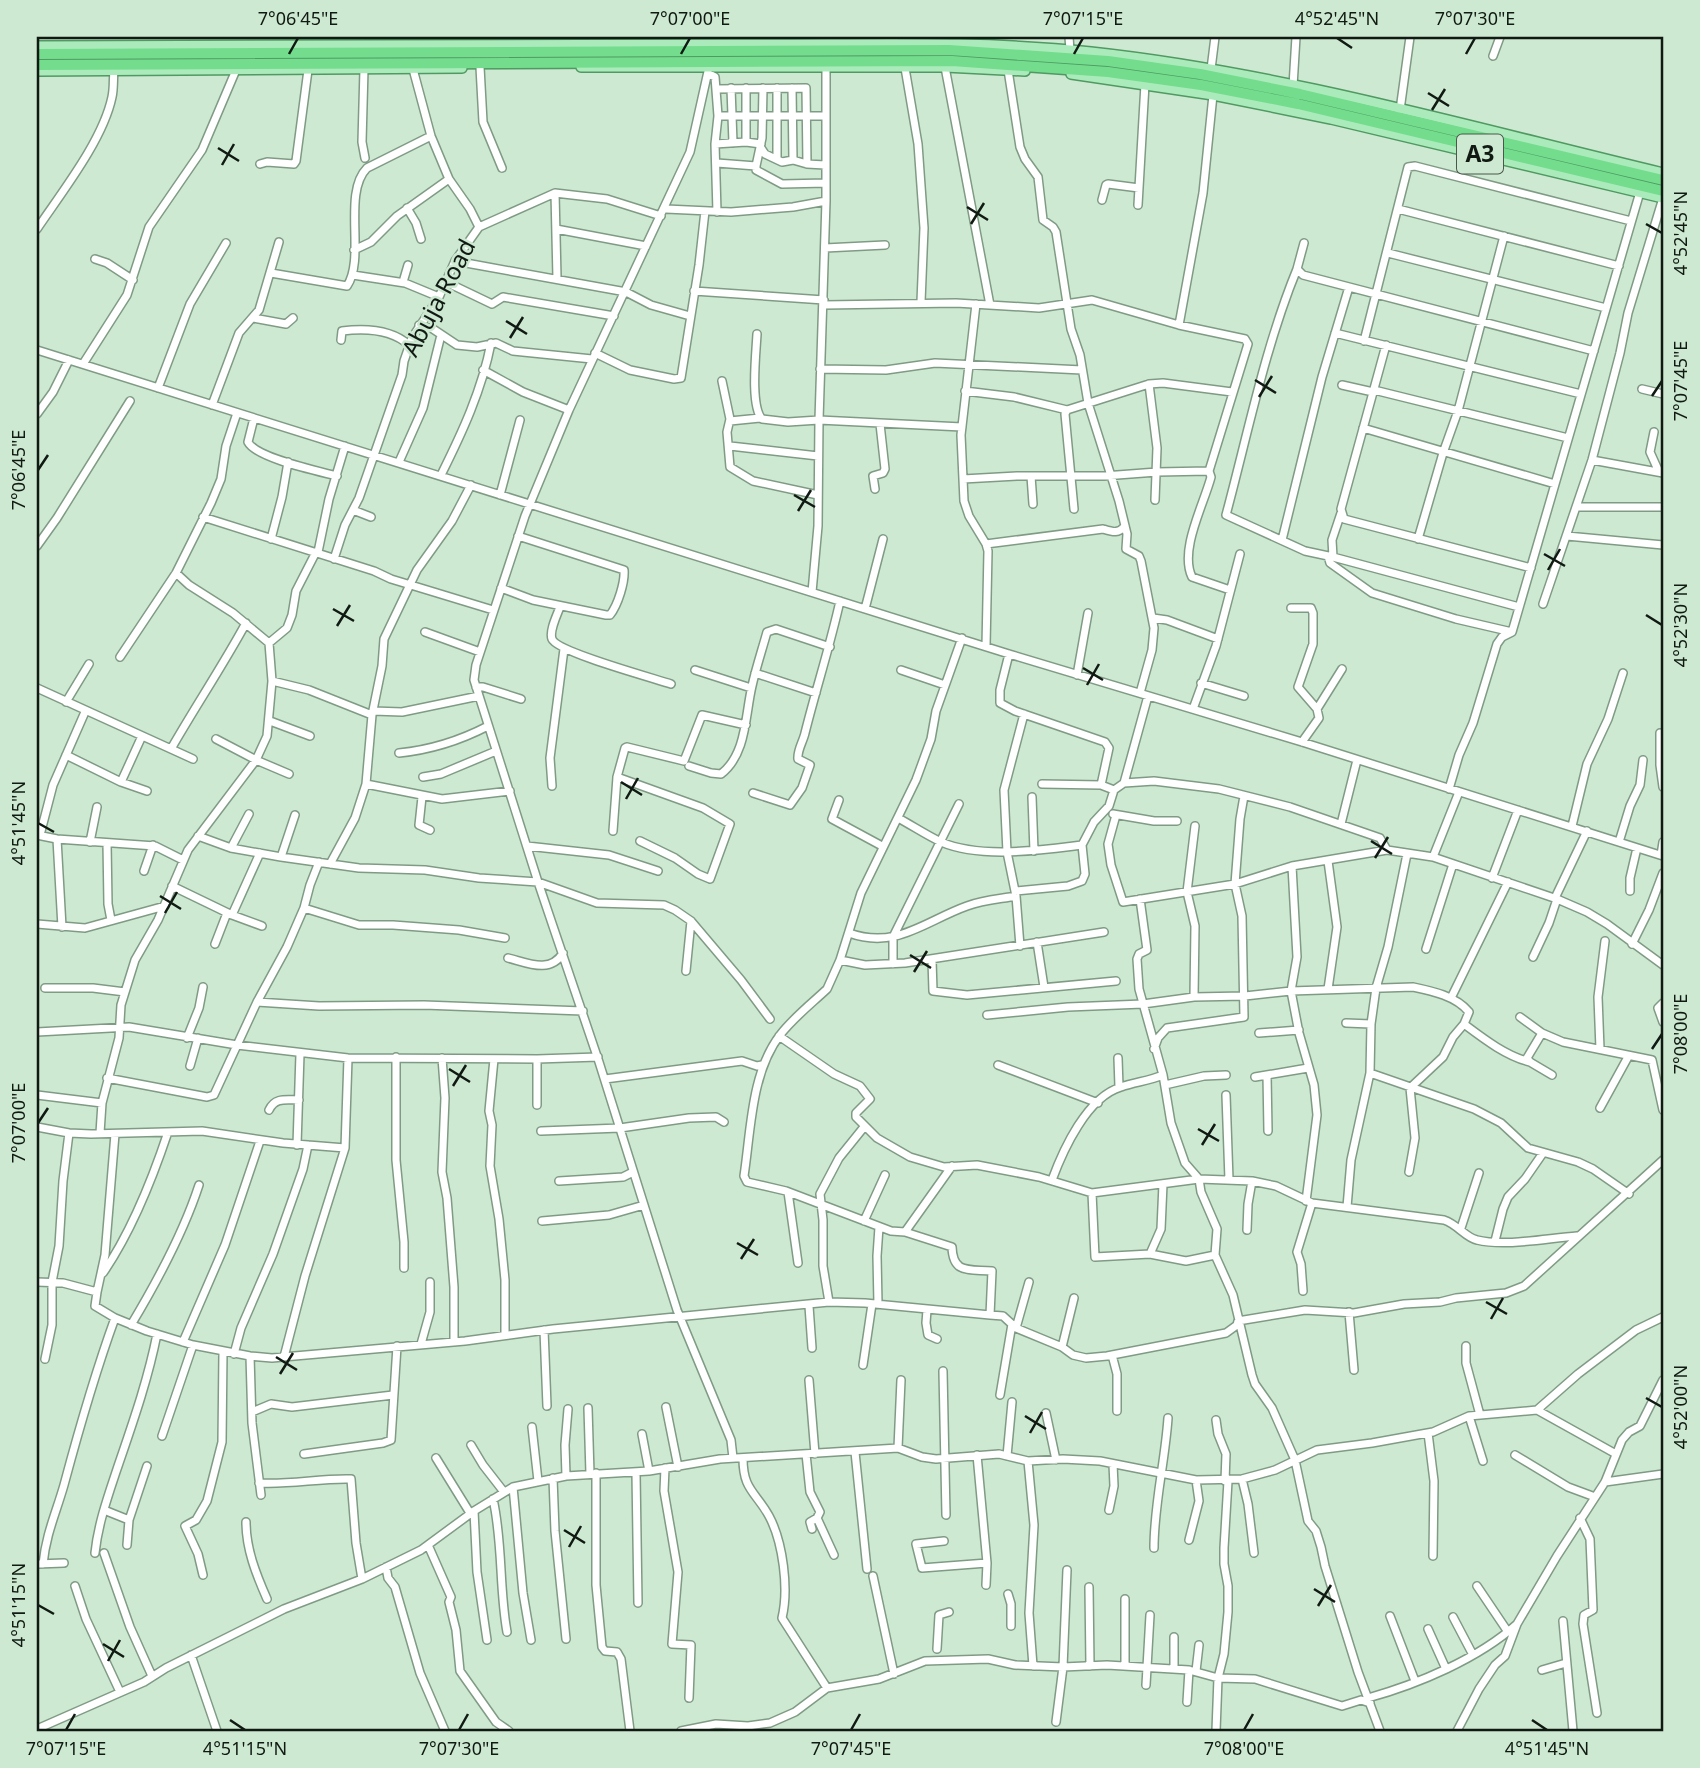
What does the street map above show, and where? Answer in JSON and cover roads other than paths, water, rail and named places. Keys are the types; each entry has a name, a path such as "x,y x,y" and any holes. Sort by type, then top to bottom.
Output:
{"highway":[{"name":"A3","path":"37,54 949,50 1108,61 1200,74 1298,97"},
{"name":"A3","path":"37,65 963,61 1108,72 1298,97"},
{"path":"1298,97 1520,145 1663,180"},
{"path":"1298,97 1517,157 1663,191"},
{"path":"1517,157 1520,145"}],"main road":[{"name":"A3","path":"37,46 315,41 983,41 1211,69 1298,97 1663,198"},
{"name":"A3","path":"37,71 945,67 1076,74 1213,95 1298,97 1400,110 1663,173"}],"street":[{"path":"1069,37 1070,50"},
{"path":"1211,69 1215,37"},
{"path":"1296,37 1298,97"},
{"path":"1400,110 1410,37"},
{"path":"1493,56 1500,37"},
{"path":"480,67 484,122 502,168"},
{"path":"945,67 990,305"},
{"path":"812,592 818,526 820,369 824,302 826,68"},
{"path":"905,68 918,144 923,228 921,302"},
{"path":"260,164 293,164 296,161 308,69"},
{"path":"364,69 362,142 365,158"},
{"name":"Abuja Road","path":"334,559 402,375 409,345 419,324 439,297 455,261 479,227 449,179 431,136 413,69"},
{"path":"37,229 86,155 102,124 112,98 114,70"},
{"path":"83,364 127,295 149,227 202,150 236,70"},
{"path":"709,70 715,77 717,89 715,144 718,212"},
{"path":"709,70 691,152 569,410 518,536 480,652 474,680 680,1316 731,1440 733,1458"},
{"path":"1008,70 1020,147 1038,177 1043,220 1056,232 1071,329 1080,355 1088,403 1112,475 1125,526 1126,549 1139,556 1153,618 1152,650 1124,783"},
{"path":"1138,205 1145,84"},
{"path":"731,88 733,143"},
{"path":"746,88 746,142"},
{"path":"763,88 761,145 756,169 782,184 826,183"},
{"path":"777,88 777,159"},
{"path":"792,88 793,160"},
{"path":"717,89 807,89 807,164"},
{"path":"1179,325 1203,193 1213,95"},
{"path":"718,117 826,116"},
{"path":"271,273 347,286 353,275 358,182 361,174 367,168 431,136"},
{"path":"715,144 746,142 761,145"},
{"path":"761,145 765,154 782,162 793,160 825,165"},
{"path":"717,163 756,166"},
{"path":"1364,341 1408,167 1415,166 1632,221"},
{"path":"354,250 371,242 407,208 449,179"},
{"path":"1102,200 1103,190 1108,184 1139,188"},
{"path":"1449,789 1459,755 1474,723 1497,644 1512,632 1640,192"},
{"path":"555,193 557,278"},
{"path":"479,227 555,193 607,199 663,213 718,212 826,201"},
{"path":"1543,604 1592,460 1628,313 1663,198"},
{"path":"407,208 421,239"},
{"path":"1398,209 1619,266"},
{"path":"419,324 457,345 477,347 491,343 513,351 594,356 629,370 678,380 682,374 705,211"},
{"path":"556,229 646,246"},
{"path":"1418,539 1458,411 1504,236"},
{"path":"212,405 239,333 259,310 279,242"},
{"path":"158,388 190,304 226,243"},
{"path":"1304,243 1269,353 1226,515 1305,551 1519,607"},
{"path":"825,248 885,245"},
{"path":"1388,253 1606,309"},
{"path":"95,259 107,263 133,280"},
{"path":"455,261 626,292 651,304 690,316"},
{"path":"403,282 408,265"},
{"path":"1297,269 1303,275 1594,351"},
{"path":"353,275 403,282 439,297"},
{"path":"446,282 492,304 503,297 614,316"},
{"path":"1282,540 1349,287"},
{"path":"694,291 824,302 921,302 1039,308 1092,300 1179,325 1245,340 1248,344 1209,471"},
{"path":"976,304 962,427 962,480 969,516 988,551 986,646"},
{"path":"253,318 286,324 293,318"},
{"path":"341,340 342,331 374,330 397,335 409,345"},
{"path":"1335,333 1581,394"},
{"path":"757,334 755,375 760,418"},
{"path":"399,462 423,408 441,335"},
{"path":"441,475 454,450 461,427 476,400 491,343"},
{"path":"1386,345 1332,540 1330,563 1372,593 1456,619 1512,632"},
{"path":"37,349 1662,856 1663,842"},
{"path":"37,414 58,383 69,360"},
{"path":"820,369 886,370 935,363 1082,370"},
{"path":"483,370 523,392 569,410"},
{"path":"722,381 730,421 727,432 730,467 753,481 818,495"},
{"path":"965,391 1014,397 1067,410 1149,384 1163,383 1232,392"},
{"path":"1149,384 1157,448 1155,500"},
{"path":"1342,385 1568,439"},
{"path":"1642,389 1663,394"},
{"path":"37,545 57,518 130,401"},
{"path":"1067,410 1065,414 1074,509"},
{"path":"120,657 176,573 221,480 226,446 237,412"},
{"path":"254,418 249,446 288,462 337,476"},
{"path":"730,421 760,418 788,422 819,420 962,427"},
{"path":"500,495 520,420"},
{"path":"876,489 873,476 883,473 885,469 880,424"},
{"path":"1363,428 1555,484"},
{"path":"1654,432 1650,452 1661,473"},
{"path":"269,643 287,628 295,594 317,552 345,446"},
{"path":"730,446 818,456"},
{"path":"1592,460 1661,473"},
{"path":"271,539 288,462"},
{"path":"962,480 1209,471"},
{"path":"1209,471 1211,477 1191,544 1190,573 1192,577 1230,590"},
{"path":"1031,476 1033,504"},
{"path":"330,864 355,818 366,784 372,713 382,666 384,639 426,555 452,521 471,485"},
{"path":"1577,507 1663,507"},
{"path":"353,510 370,517"},
{"path":"1340,513 1344,519 1531,568"},
{"path":"203,517 494,610"},
{"path":"986,544 1103,530 1115,533 1125,526"},
{"path":"501,588 560,607 610,615 622,587 625,571 518,536"},
{"path":"1567,536 1663,545"},
{"path":"864,608 883,539"},
{"path":"1193,709 1218,639 1240,554"},
{"path":"100,1133 107,1078 116,1051 125,992 135,961 164,906 183,860 256,760 267,736 270,721 269,643 246,623 182,580 176,573"},
{"path":"753,793 786,804 793,803 811,768 797,757 830,647 840,601"},
{"path":"560,607 551,636 552,641 564,649 671,684"},
{"path":"1291,608 1311,608 1313,613 1312,644 1298,687 1317,709 1319,718 1302,742"},
{"path":"1077,675 1088,613"},
{"path":"1153,618 1167,620 1218,639"},
{"path":"170,749 246,623"},
{"path":"689,765 721,774 733,761 746,725 751,688 767,632 776,629 830,647"},
{"path":"425,632 480,652"},
{"path":"962,638 916,780 861,893 840,960 827,989 779,1036 762,1065 749,1124 744,1179 752,1184 788,1192 879,1227 952,1247 953,1262 957,1266 992,1271 990,1315"},
{"path":"552,786 550,758 564,649"},
{"path":"1009,654 1000,690 1000,703 1105,742 1108,745 1101,785"},
{"path":"66,702 89,664"},
{"path":"1317,709 1342,669"},
{"path":"695,670 751,688"},
{"path":"901,670 945,685"},
{"path":"755,673 816,693"},
{"path":"1572,826 1587,764 1608,719 1623,673"},
{"path":"271,681 309,690 372,713 402,712 479,696"},
{"path":"1201,683 1244,696"},
{"path":"476,687 520,699"},
{"path":"37,688 193,759"},
{"path":"85,712 49,798 38,835 90,842 153,845 183,860"},
{"path":"1020,946 1016,894 1006,852 1004,790 1024,714"},
{"path":"613,831 617,777 623,751 628,747 684,761 702,715 746,725"},
{"path":"270,721 310,736"},
{"path":"399,752 434,746 488,726"},
{"path":"1660,733 1663,787"},
{"path":"121,782 142,736"},
{"path":"216,739 289,774"},
{"path":"423,777 440,774 496,751"},
{"path":"66,755 121,782 147,791"},
{"path":"1341,824 1357,760"},
{"path":"1619,842 1640,785 1643,760"},
{"path":"617,777 703,808 730,824 710,879 640,841"},
{"path":"849,933 866,939 893,937 906,934 969,905 1082,881 1085,874 1082,845 1094,822 1106,810 1114,790 1124,783 1166,782 1219,789 1290,807 1380,838 1387,850"},
{"path":"366,784 442,799 510,791"},
{"path":"1042,784 1101,785 1114,790"},
{"path":"1433,857 1459,792"},
{"path":"1154,1050 1158,1038 1167,1028 1244,1017 1242,916 1235,884 1244,796"},
{"path":"422,797 419,825 430,830"},
{"path":"1031,797 1034,851"},
{"path":"839,800 832,818 882,846"},
{"path":"893,964 893,937 959,804"},
{"path":"90,842 97,807"},
{"path":"1106,810 1116,815 1154,821 1177,821"},
{"path":"1492,878 1518,810"},
{"path":"231,848 249,814"},
{"path":"281,857 295,815"},
{"path":"1116,815 1108,844 1122,901 1235,884 1292,866 1387,850 1433,857 1556,898 1597,918 1663,965"},
{"path":"898,818 941,842 963,848 1006,852 1082,845"},
{"path":"1194,997 1195,926 1187,892 1195,826"},
{"path":"1533,957 1549,923 1556,898 1587,831"},
{"path":"198,836 231,848 281,857 380,870 425,870 479,878 538,881 597,903 664,905 691,921 771,1019"},
{"path":"57,839 62,927"},
{"path":"107,843 107,904 111,920"},
{"path":"144,871 153,845"},
{"path":"527,846 610,855 658,871"},
{"path":"1630,891 1637,848"},
{"path":"215,944 260,853"},
{"path":"1347,1207 1351,1160 1370,1073 1371,1024 1376,988 1388,947 1407,854"},
{"path":"1328,861 1337,927 1328,989"},
{"path":"107,1078 211,1097 217,1091 257,1002 287,947 304,908 319,862"},
{"path":"1426,949 1453,864"},
{"path":"1292,866 1297,957 1291,991 1298,1030 1314,1085 1317,1115 1309,1202 1297,1252 1301,1264 1303,1291"},
{"path":"1632,944 1663,873"},
{"path":"1451,999 1507,882"},
{"path":"172,886 262,926"},
{"path":"1140,899 1147,950 1139,954 1137,959 1138,979 1154,1050 1163,1075 1171,1123 1185,1163 1199,1179 1201,1192 1217,1229 1215,1255 1233,1294 1255,1384 1272,1408 1294,1460 1308,1521 1316,1531 1380,1731"},
{"path":"37,924 85,928 164,906"},
{"path":"304,908 359,925 459,930 505,938"},
{"path":"686,971 691,921"},
{"path":"840,960 865,965 932,960 1104,932"},
{"path":"1600,1049 1599,985 1605,940"},
{"path":"1037,942 1044,987"},
{"path":"508,958 546,966 555,964 563,953"},
{"path":"932,960 933,991 967,995 1116,981"},
{"path":"187,1038 199,1008 203,987"},
{"path":"986,1015 1068,1007 1143,1004 1194,997 1413,987 1451,999 1469,1012 1443,1058 1410,1088"},
{"path":"45,988 93,988 125,992"},
{"path":"257,1002 319,1006 424,1005 583,1012"},
{"path":"1663,1003 1658,1008 1663,1022"},
{"path":"1520,1017 1542,1033 1573,1046 1652,1060 1663,1110"},
{"path":"1346,1023 1371,1024"},
{"path":"1464,1024 1503,1050 1552,1075"},
{"path":"37,1032 129,1027 300,1054 348,1058 598,1057"},
{"path":"1259,1033 1298,1030"},
{"path":"1530,1062 1527,1058 1542,1033"},
{"path":"779,1036 834,1074 860,1086 870,1099 856,1113 864,1127 892,1148 910,1157 944,1167 977,1166 1052,1180 1092,1193 1199,1179 1252,1181 1276,1186 1309,1202 1435,1217 1454,1223 1476,1240 1526,1241 1578,1236"},
{"path":"190,1066 198,1038"},
{"path":"297,1144 300,1054"},
{"path":"396,1057 396,1160 404,1268"},
{"path":"1600,1108 1628,1057"},
{"path":"284,1357 305,1276 345,1148 348,1058"},
{"path":"442,1058 445,1098 442,1172 447,1198 453,1276 454,1342"},
{"path":"1118,1058 1119,1087"},
{"path":"494,1059 489,1111 492,1125 490,1166 505,1280 505,1335"},
{"path":"537,1059 537,1105"},
{"path":"605,1079 742,1061 762,1065"},
{"path":"998,1065 1098,1103"},
{"path":"1255,1077 1308,1068"},
{"path":"1370,1073 1474,1109 1501,1123 1528,1148 1578,1162 1629,1194"},
{"path":"1052,1180 1061,1154 1074,1131 1098,1103 1119,1087 1140,1084 1163,1075"},
{"path":"1165,1085 1204,1076 1226,1075"},
{"path":"1267,1075 1268,1131"},
{"path":"1409,1172 1415,1138 1410,1088"},
{"path":"37,1095 102,1103"},
{"path":"1226,1095 1229,1180"},
{"path":"269,1110 277,1100 299,1100"},
{"path":"541,1131 620,1128 716,1116 724,1122"},
{"path":"37,1127 69,1133 202,1131 260,1141 345,1148"},
{"path":"829,1302 823,1266 820,1194 830,1172 864,1127"},
{"path":"102,1274 114,1257 153,1177 168,1132"},
{"path":"45,1359 52,1325 52,1282 59,1246 62,1181 69,1133"},
{"path":"115,1134 102,1274 95,1306 115,1318 157,1334 234,1354 284,1357 454,1342 829,1302 1003,1316 1014,1326 1062,1347 1073,1355 1086,1358 1226,1333 1237,1325 1238,1321"},
{"path":"183,1342 225,1245 260,1141"},
{"path":"234,1354 241,1328 273,1254 303,1169 308,1146"},
{"path":"1495,1241 1508,1198 1543,1153"},
{"path":"1238,1321 1305,1310 1349,1312 1506,1293 1524,1286 1629,1194 1663,1160"},
{"path":"905,1233 952,1166"},
{"path":"559,1181 623,1177 633,1172"},
{"path":"1461,1228 1479,1173"},
{"path":"864,1221 885,1175"},
{"path":"1247,1230 1252,1181"},
{"path":"1150,1254 1161,1228 1163,1184"},
{"path":"131,1325 162,1273 190,1212 199,1185"},
{"path":"788,1192 798,1263"},
{"path":"1092,1193 1095,1257 1150,1254 1186,1261 1215,1255"},
{"path":"542,1221 610,1215 644,1205"},
{"path":"863,1365 875,1304 879,1227"},
{"path":"37,1282 52,1282 97,1292"},
{"path":"421,1344 430,1312 430,1282"},
{"path":"1000,1395 1014,1326 1029,1282"},
{"path":"1062,1347 1074,1298"},
{"path":"809,1306 812,1348"},
{"path":"927,1310 926,1330 928,1335 937,1339"},
{"path":"1349,1312 1354,1370"},
{"path":"37,1729 120,1692 284,1609 386,1567 428,1545 472,1512 513,1487 566,1476 636,1473 733,1458 898,1448 922,1458 1007,1456 1028,1461 1113,1464 1196,1480 1242,1479 1275,1470 1317,1450 1429,1433 1469,1416 1537,1409 1578,1374 1636,1331 1663,1317"},
{"path":"64,1563 40,1564 89,1391 115,1318"},
{"path":"544,1331 547,1406"},
{"path":"152,1676 99,1553 104,1510 146,1381 157,1334"},
{"path":"162,1436 193,1345"},
{"path":"304,1454 391,1440 397,1346"},
{"path":"1465,1346 1465,1363 1480,1415"},
{"path":"203,1575 198,1554 185,1526 196,1520 207,1501 222,1442 223,1352"},
{"path":"1112,1355 1117,1374 1117,1411"},
{"path":"250,1356 252,1412 261,1495"},
{"path":"943,1371 946,1515"},
{"path":"809,1380 815,1454"},
{"path":"898,1448 901,1380"},
{"path":"1457,1731 1479,1689 1495,1665 1505,1656 1517,1624 1580,1518 1605,1482 1622,1440 1640,1426 1663,1380"},
{"path":"252,1412 271,1404 292,1407 393,1395"},
{"path":"1007,1456 1013,1402"},
{"path":"588,1408 596,1585 602,1647 604,1651 617,1652 621,1659 630,1731"},
{"path":"666,1408 678,1467"},
{"path":"566,1476 568,1409"},
{"path":"1537,1409 1616,1454"},
{"path":"1046,1413 1056,1460"},
{"path":"1469,1416 1483,1461"},
{"path":"1154,1548 1157,1493 1163,1474 1168,1418"},
{"path":"1216,1420 1226,1454 1224,1556 1228,1586 1224,1654 1218,1678 1216,1731"},
{"path":"532,1427 538,1481"},
{"path":"1429,1433 1434,1481 1433,1556"},
{"path":"642,1434 649,1471"},
{"path":"471,1445 504,1492"},
{"path":"855,1452 867,1569"},
{"path":"806,1454 810,1492 820,1512 817,1518 810,1522 812,1529"},
{"path":"977,1455 987,1563 986,1585"},
{"path":"1515,1455 1568,1487 1595,1497"},
{"path":"436,1458 472,1512 477,1572 488,1640"},
{"path":"743,1458 747,1487 767,1513 780,1546 786,1597 782,1618 827,1688"},
{"path":"1028,1461 1034,1525 1029,1614 1032,1666"},
{"path":"1109,1510 1114,1486 1113,1464"},
{"path":"127,1545 129,1520 147,1466"},
{"path":"665,1468 664,1491 678,1572 672,1644 691,1645 689,1698"},
{"path":"636,1473 638,1603"},
{"path":"1605,1482 1663,1474"},
{"path":"553,1478 555,1531 566,1639"},
{"path":"259,1483 281,1485 309,1480 351,1479 362,1579"},
{"path":"1242,1479 1254,1553"},
{"path":"1189,1540 1199,1500 1196,1480"},
{"path":"513,1487 523,1593 531,1640"},
{"path":"493,1499 499,1525 499,1571 507,1632"},
{"path":"104,1510 129,1520"},
{"path":"817,1518 834,1555"},
{"path":"1580,1518 1590,1539 1593,1610 1584,1615 1583,1624 1597,1713"},
{"path":"246,1522 246,1537 256,1576 267,1599"},
{"path":"944,1541 916,1544 922,1568 987,1563"},
{"path":"428,1545 451,1597 449,1602 456,1630 460,1671 496,1721 509,1731"},
{"path":"386,1567 388,1578 395,1587 420,1673 445,1731"},
{"path":"1056,1722 1063,1667 1067,1570"},
{"path":"873,1576 894,1674"},
{"path":"75,1586 86,1619 120,1692"},
{"path":"1477,1586 1508,1632"},
{"path":"1089,1587 1090,1666"},
{"path":"1007,1594 1011,1604 1011,1626"},
{"path":"1125,1599 1125,1666"},
{"path":"937,1648 939,1615 949,1612"},
{"path":"1146,1685 1150,1615"},
{"path":"1390,1616 1415,1681"},
{"path":"1453,1617 1473,1655"},
{"path":"1563,1622 1573,1731"},
{"path":"681,1731 716,1724 748,1726 770,1723 795,1712 827,1688 879,1679 925,1661 937,1660 988,1659 1032,1666 1125,1666 1193,1671 1218,1678 1255,1679 1342,1706 1369,1700 1446,1669 1473,1655 1517,1624"},
{"path":"1428,1629 1446,1669"},
{"path":"1174,1637 1174,1669"},
{"path":"1187,1702 1199,1645"},
{"path":"191,1655 217,1731"},
{"path":"1542,1670 1566,1663"}]}
